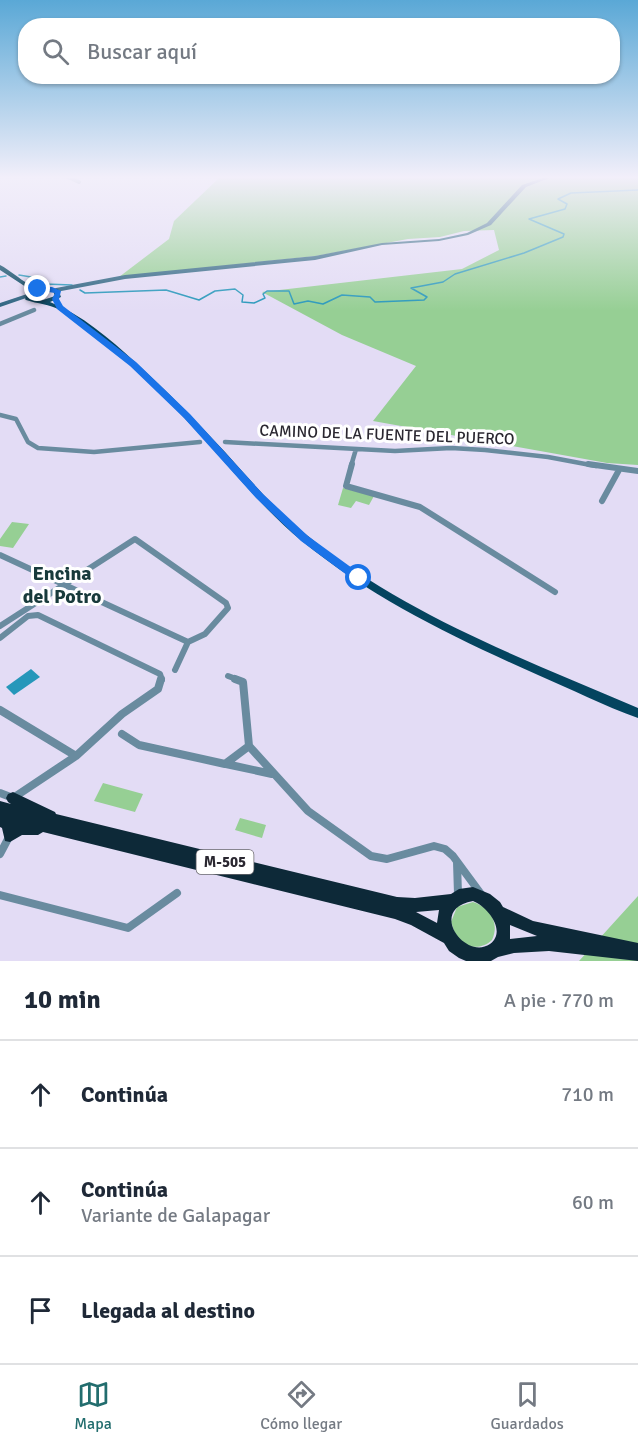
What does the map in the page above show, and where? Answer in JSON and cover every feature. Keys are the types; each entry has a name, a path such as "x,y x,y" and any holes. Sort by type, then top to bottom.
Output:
{"highway":[{"path":"6,795 57,821"},
{"name":"M-505","path":"0,807 398,904 415,905 454,899 467,894 484,897 500,913 532,928 638,952"},
{"name":"M-505","path":"0,815 395,912 415,919 448,937 457,948 470,955 484,955 530,942 551,942 638,952"},
{"path":"0,820 9,824 10,836"},
{"path":"10,836 28,827 79,834"},
{"path":"448,937 444,917 454,899"},
{"path":"496,950 504,936 500,913"}],"main road":[{"path":"0,267 29,294 45,302 58,298 73,289 125,277 315,258 382,244 439,240 468,234 491,222"},
{"path":"0,305 40,289 58,298 133,364 187,416 260,496 297,531 359,578 393,600 477,643 638,713"}],"street":[{"path":"0,324 34,310"},
{"path":"0,415 16,418 28,442 38,447 94,452 200,442"},
{"name":"CAMINO DE LA FUENTE DEL PUERCO","path":"225,442 357,449 485,450 638,471"},
{"path":"357,449 346,486 420,507 555,592"},
{"path":"602,501 619,470"},
{"path":"0,626 135,539 226,603 228,608 206,634 188,642 175,670"},
{"path":"0,555 188,642"},
{"path":"0,638 28,616 38,615 160,674 162,682 159,689 122,714 76,756 6,795"},
{"path":"228,676 243,682 249,746 308,811 371,856 387,859 434,846 449,850 456,857 466,876 484,897"},
{"path":"0,710 76,756"},
{"path":"122,734 139,745 274,774"},
{"path":"225,764 249,746"},
{"path":"0,854 10,836"},
{"path":"454,899 459,883 456,857"},
{"path":"0,895 128,928 177,893"}],"green space":[{"path":"174,222 638,222 638,465 607,463 373,421 416,366 342,335 262,292 462,269 499,250 494,230 464,231 440,237 408,239 316,256 119,277 169,239"},
{"path":"343,488 374,496 369,505 356,501 351,508 338,505"},
{"path":"12,522 29,524 13,548 0,546 0,539"},
{"path":"103,783 143,794 135,812 94,801"},
{"path":"240,818 266,825 262,838 235,830"},
{"path":"638,896 638,961 579,961"},
{"path":"473,902 489,912 495,928 492,940 479,947 469,946 460,941 451,922 457,907"}],"water":[{"path":"31,669 40,677 14,695 6,687"}],"waterway":[{"path":"80,290 85,293 166,290 199,300 215,291 235,289 243,295 242,302 254,303 265,298 263,294 267,291 289,291 294,304 308,301 323,304 342,295 370,297 375,302 424,300 427,297 411,288 443,282 455,274 524,253 563,237 564,234 536,222"},
{"path":"19,275 37,278 45,284 72,285"},
{"path":"0,277 6,276"}],"district":[{"name":"Encina del Potro","path":"62,584"}],"route":[{"path":"38,289 56,290 59,294 55,299 60,307 133,364 187,416 260,496 305,538 359,578"}]}
